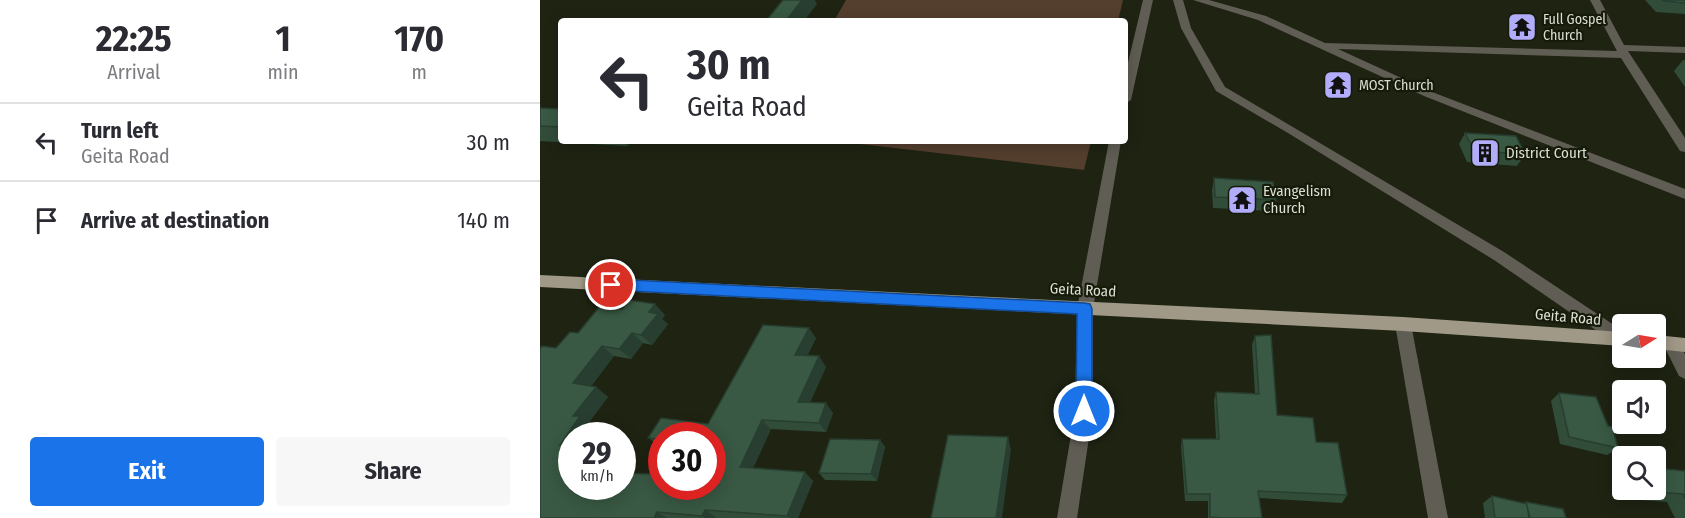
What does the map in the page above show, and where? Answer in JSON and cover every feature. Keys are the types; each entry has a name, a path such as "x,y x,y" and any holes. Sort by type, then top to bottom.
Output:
{"main road":[{"name":"Geita Road","path":"540,281 1403,324 1612,338"}],"street":[{"path":"1128,87 1148,0"},
{"path":"1178,0 1186,28 1220,89 1292,129 1499,256 1612,332"},
{"path":"1198,0 1262,18 1428,94 1685,194"},
{"path":"1595,0 1622,52 1685,148"},
{"path":"1322,45 1622,52 1685,50"},
{"path":"1066,518 1084,411 1084,309 1114,144"},
{"path":"1403,324 1438,518"},
{"path":"1670,344 1685,371"}],"shaded area":[{"path":"846,0 1123,0 1119,18 836,18"},
{"path":"860,144 1090,144 1084,170"}],"building":[{"path":"783,0 802,0 788,18 768,18"},
{"path":"1662,0 1685,0 1685,3 1664,1"},
{"path":"540,108 558,109 558,127 540,126"},
{"path":"1465,133 1516,136 1525,154 1474,151"},
{"path":"1214,178 1273,182 1276,200 1215,197"},
{"path":"629,300 655,304 649,312 658,314 641,335 632,333 619,349 602,346 573,383 596,387 573,416 580,416 576,422 558,422 558,500 636,500 636,474 648,474 648,500 726,500 726,422 709,422 763,325 809,328 795,355 819,356 798,402 826,403 819,423 762,420 740,467 805,472 787,516 705,510 702,516 657,512 654,518 540,518 540,349 542,346 556,348 570,332 578,333 600,306 622,309"},
{"path":"1271,335 1277,415 1313,418 1316,442 1338,443 1347,495 1258,491 1262,518 1210,517 1210,494 1187,494 1182,439 1219,439 1216,392 1259,394 1255,336"},
{"path":"1559,393 1596,397 1608,426 1612,427 1612,434 1614,434 1617,446 1612,447 1569,437"},
{"path":"661,418 692,422 658,422"},
{"path":"948,435 1008,437 996,518 931,518"},
{"path":"830,439 880,440 871,474 819,473"},
{"path":"1666,469 1685,471 1685,499 1683,494 1666,493"},
{"path":"1492,496 1527,504 1529,518 1495,518"},
{"path":"1526,502 1563,509 1566,518 1530,518"}],"place":[{"name":"Full Gospel Church","path":"1522,27"},
{"name":"MOST Church","path":"1338,85"},
{"name":"District Court","path":"1485,153"},
{"name":"Evangelism Church","path":"1242,200"}],"route":[{"path":"611,285 1084,309 1084,411"}]}
